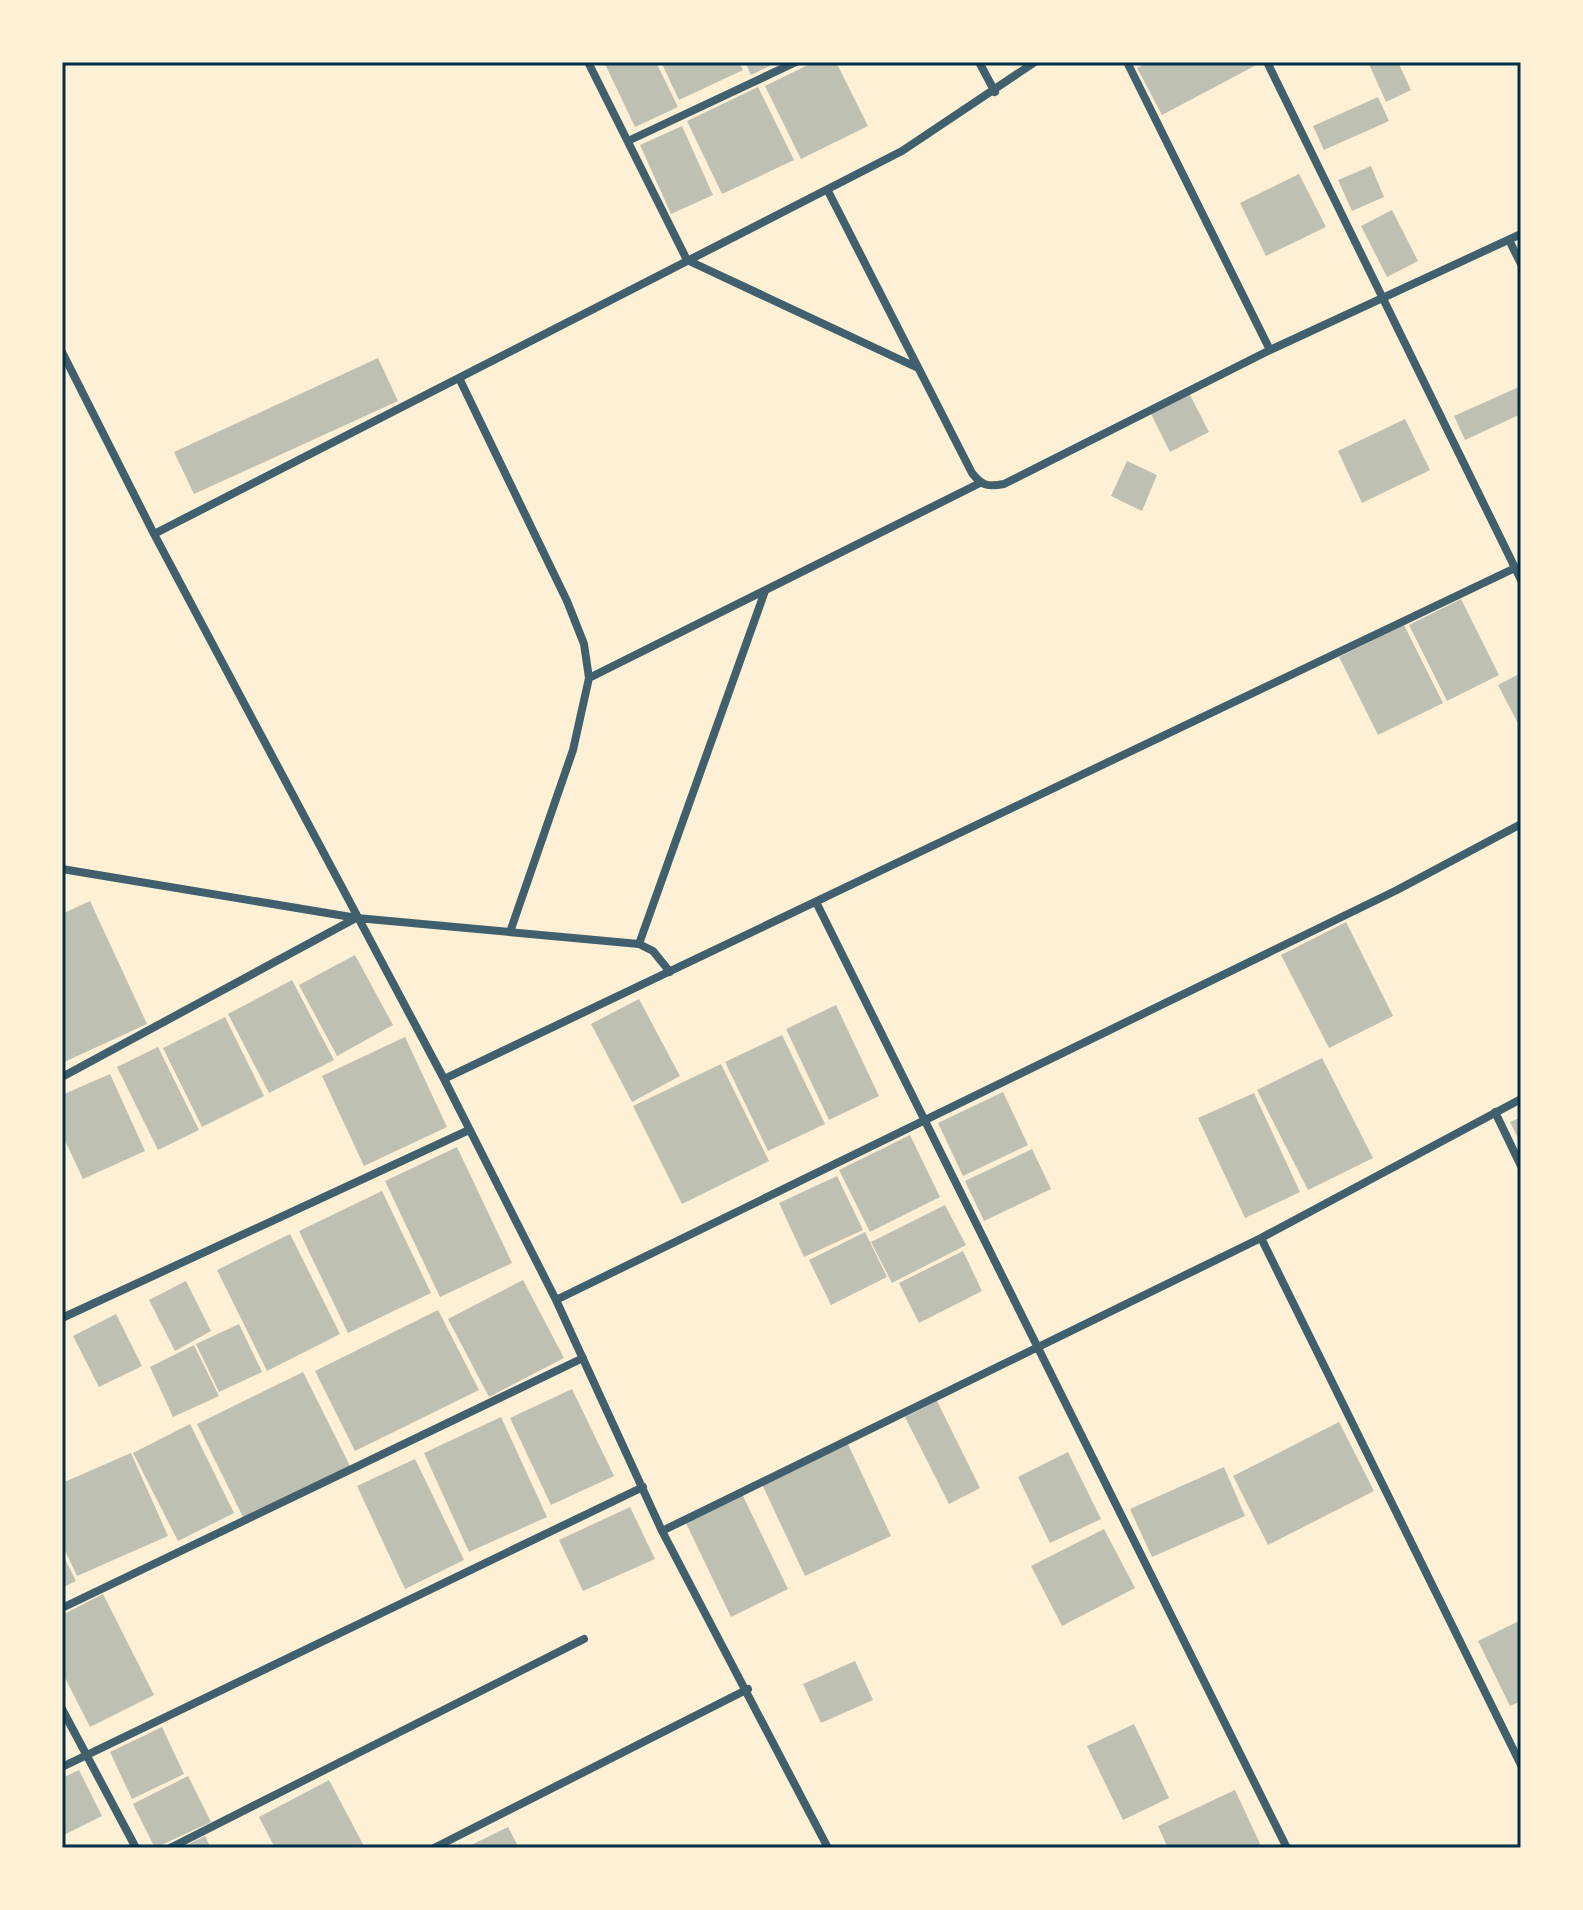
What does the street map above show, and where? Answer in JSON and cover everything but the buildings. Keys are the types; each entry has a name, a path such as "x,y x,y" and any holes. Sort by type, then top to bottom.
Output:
{"street":[{"path":"588,62 687,260 919,368"},
{"path":"628,141 796,62"},
{"path":"979,62 995,92"},
{"path":"154,534 460,380 687,260 828,191 902,151 995,92 1035,62"},
{"path":"1127,62 1270,350"},
{"path":"1267,62 1381,300 1521,580"},
{"path":"828,191 980,483 990,487 1004,484 1270,350 1521,234"},
{"path":"1509,240 1521,264"},
{"path":"62,352 154,534 444,1079 556,1300 662,1531 748,1689 828,1848"},
{"path":"460,380 567,601 584,644 589,678 573,750 510,932"},
{"path":"589,678 980,483"},
{"path":"444,1079 1515,568"},
{"path":"639,944 765,590"},
{"path":"556,1300 1397,890 1521,824"},
{"path":"62,869 357,918 639,944 653,951 670,972"},
{"path":"816,902 1287,1848"},
{"path":"62,1077 357,918"},
{"path":"662,1531 1261,1238 1521,1099"},
{"path":"1495,1112 1521,1166"},
{"path":"62,1318 469,1130"},
{"path":"1261,1238 1521,1765"},
{"path":"62,1608 583,1358"},
{"path":"62,1767 643,1487"},
{"path":"170,1848 584,1639"},
{"path":"434,1848 748,1689"},
{"path":"62,1709 136,1848"}]}
